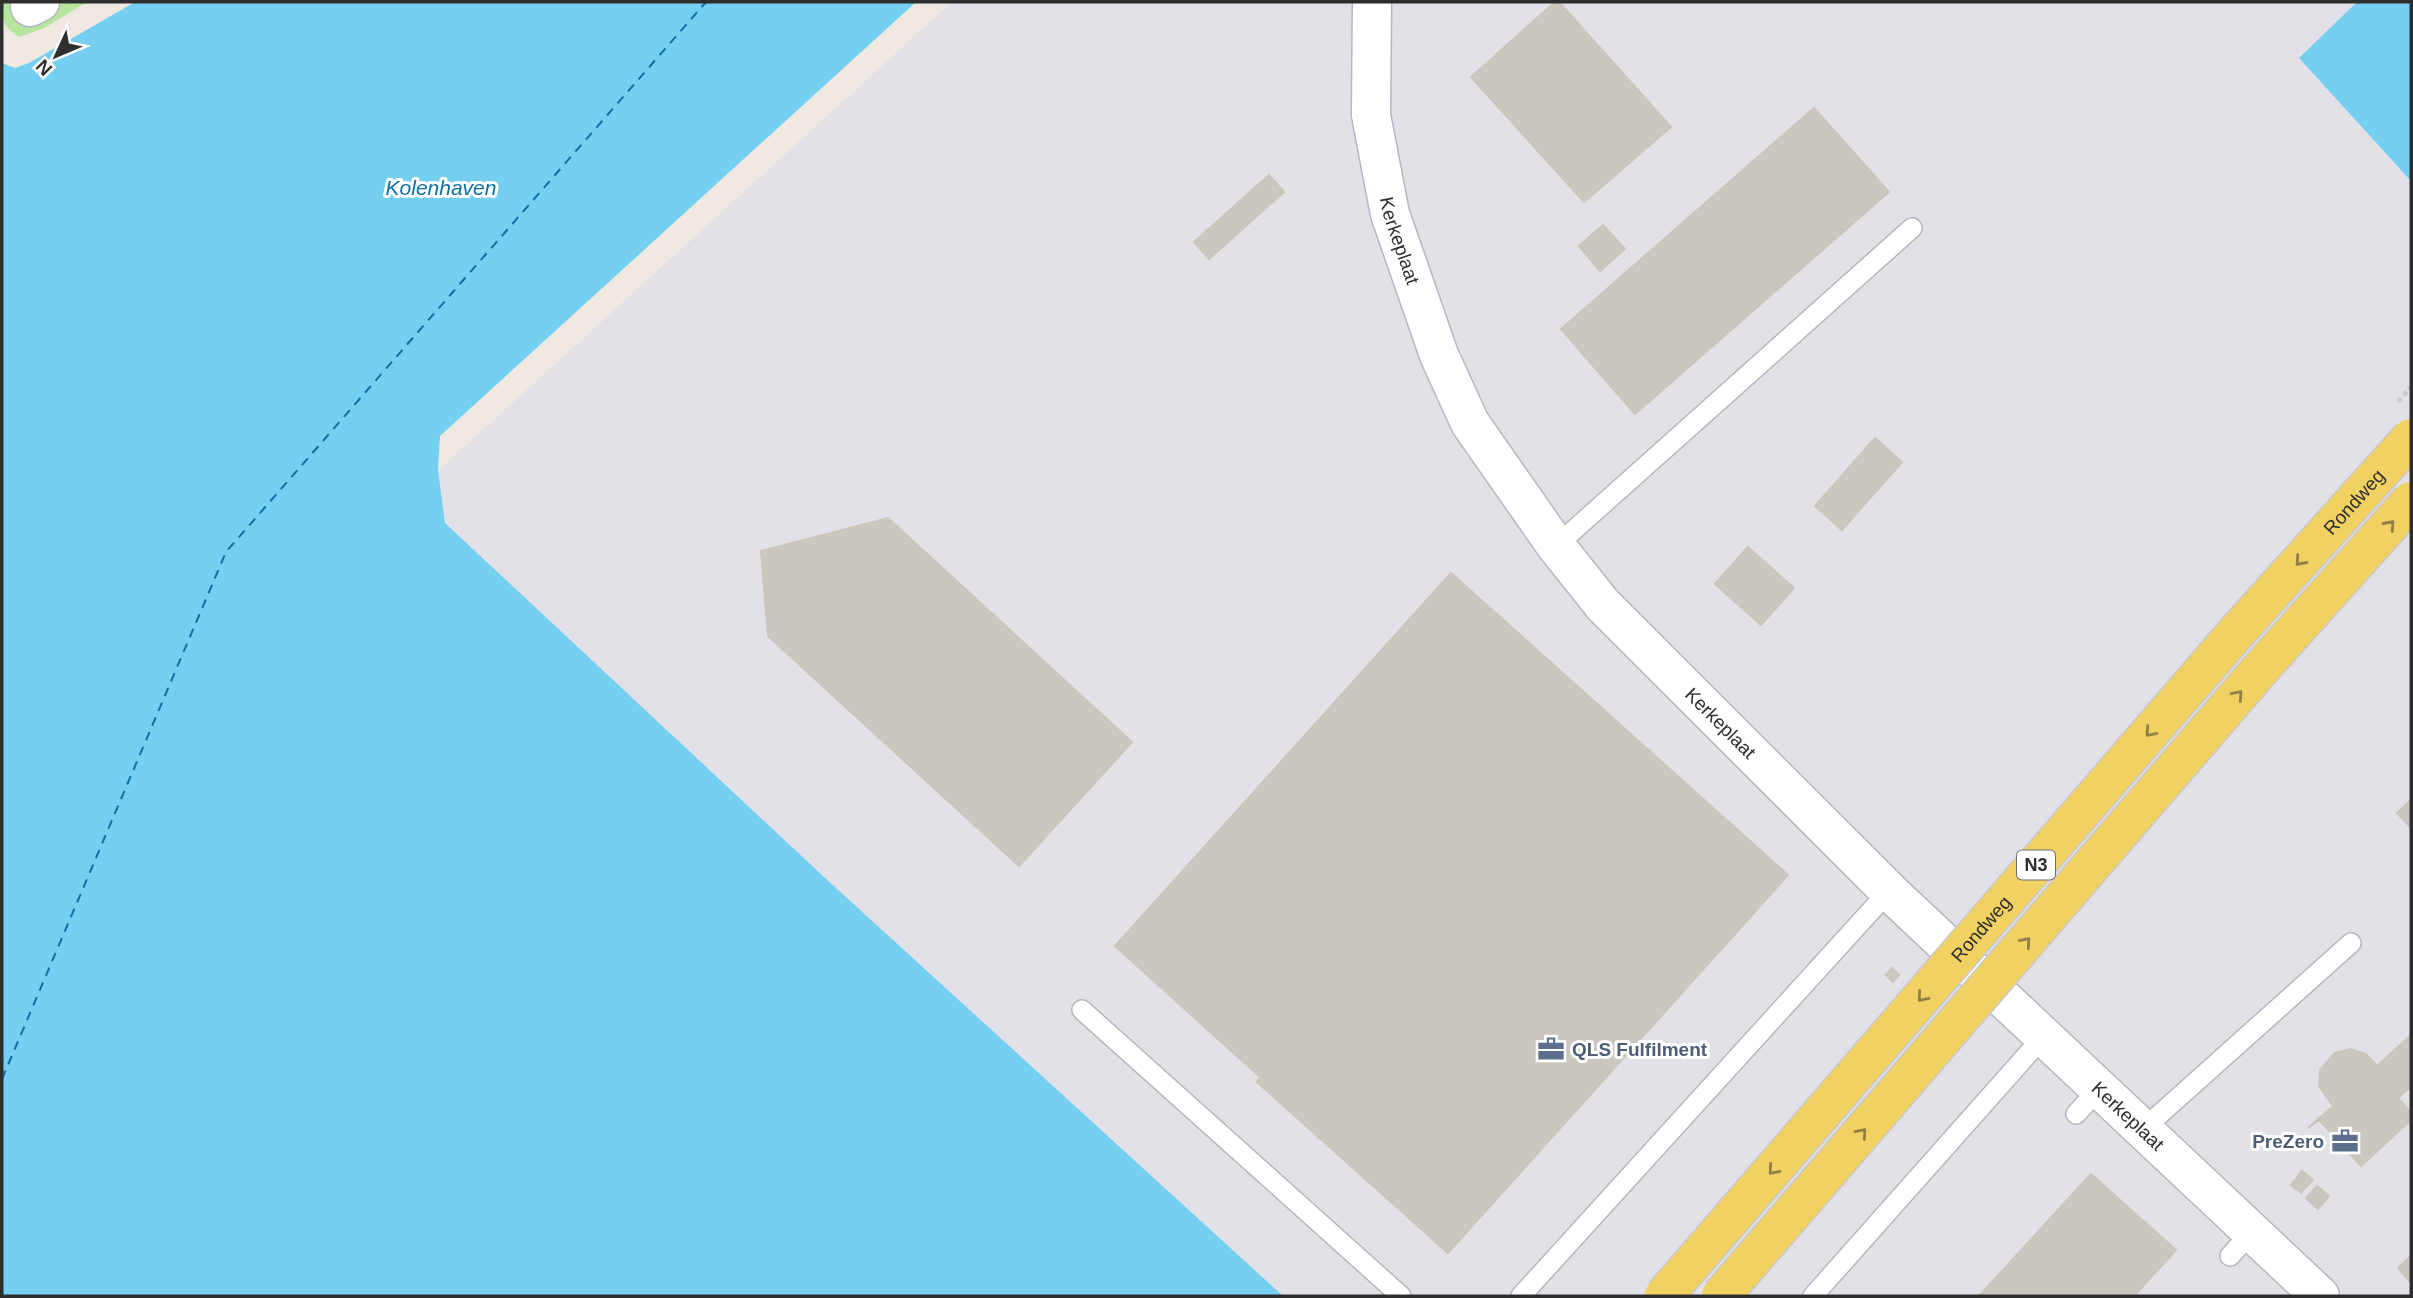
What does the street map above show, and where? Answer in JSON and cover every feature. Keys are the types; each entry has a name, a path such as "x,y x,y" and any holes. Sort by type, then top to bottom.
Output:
{"main road":[{"name":"Rondweg","path":"1664,1296 2235,634 2411,438"},
{"name":"N3","path":"1721,1296 2264,665 2411,501"}],"street":[{"name":"Kerkeplaat","path":"1372,2 1371,115 1390,214 1439,355 1469,424 1556,546 1603,605 1889,891 2043,1038 2087,1102 2141,1131 2240,1245 2320,1296"}],"lane":[{"path":"1556,546 1912,228"},
{"path":"1521,1296 1889,891"},
{"path":"2141,1131 2351,943"},
{"path":"1082,1010 1401,1296"},
{"path":"1813,1296 2043,1038"}],"shaded area":[{"path":"952,2 2411,2 2411,1296 1164,1296 395,510"}],"green space":[{"path":"2,2 87,2 44,28 19,37 4,22"}],"water":[{"name":"Kolenhaven","path":"135,2 916,2 440,436 438,470 445,523 824,877 1283,1296 2,1296 2,63 15,68 29,63"},
{"path":"2357,2 2411,2 2411,181 2299,58"}],"building":[{"path":"1555,2 1559,2 1671,127 1584,202 1471,77"},
{"path":"1814,108 1889,192 1635,414 1561,329"},
{"path":"1269,175 1284,192 1209,259 1194,242"},
{"path":"1603,225 1625,249 1600,271 1579,246"},
{"path":"1875,438 1902,462 1842,530 1815,506"},
{"path":"888,518 1132,742 1019,866 768,636 761,551"},
{"path":"1748,547 1794,588 1761,625 1715,584"},
{"path":"1451,573 1788,875 1448,1253 1257,1082 1260,1077 1115,946"},
{"path":"2411,800 2411,828 2397,813"},
{"path":"1892,968 1899,975 1893,982 1886,975"},
{"path":"2411,1035 2411,1086 2398,1098 2411,1113 2411,1120 2361,1166 2319,1120 2308,1128 2333,1106 2319,1086 2320,1070 2335,1053 2351,1049 2366,1054 2377,1066"},
{"path":"2302,1171 2313,1180 2301,1193 2291,1185"},
{"path":"2091,1174 2176,1250 2134,1296 1979,1296"},
{"path":"2317,1186 2329,1196 2318,1209 2306,1198"},
{"path":"2411,1256 2411,1283 2398,1268"}],"ferry route":[{"path":"2,1079 226,552 706,2"}],"place":[{"name":"QLS Fulfilment","path":"1551,1049"},
{"name":"PreZero","path":"2345,1141"}]}
